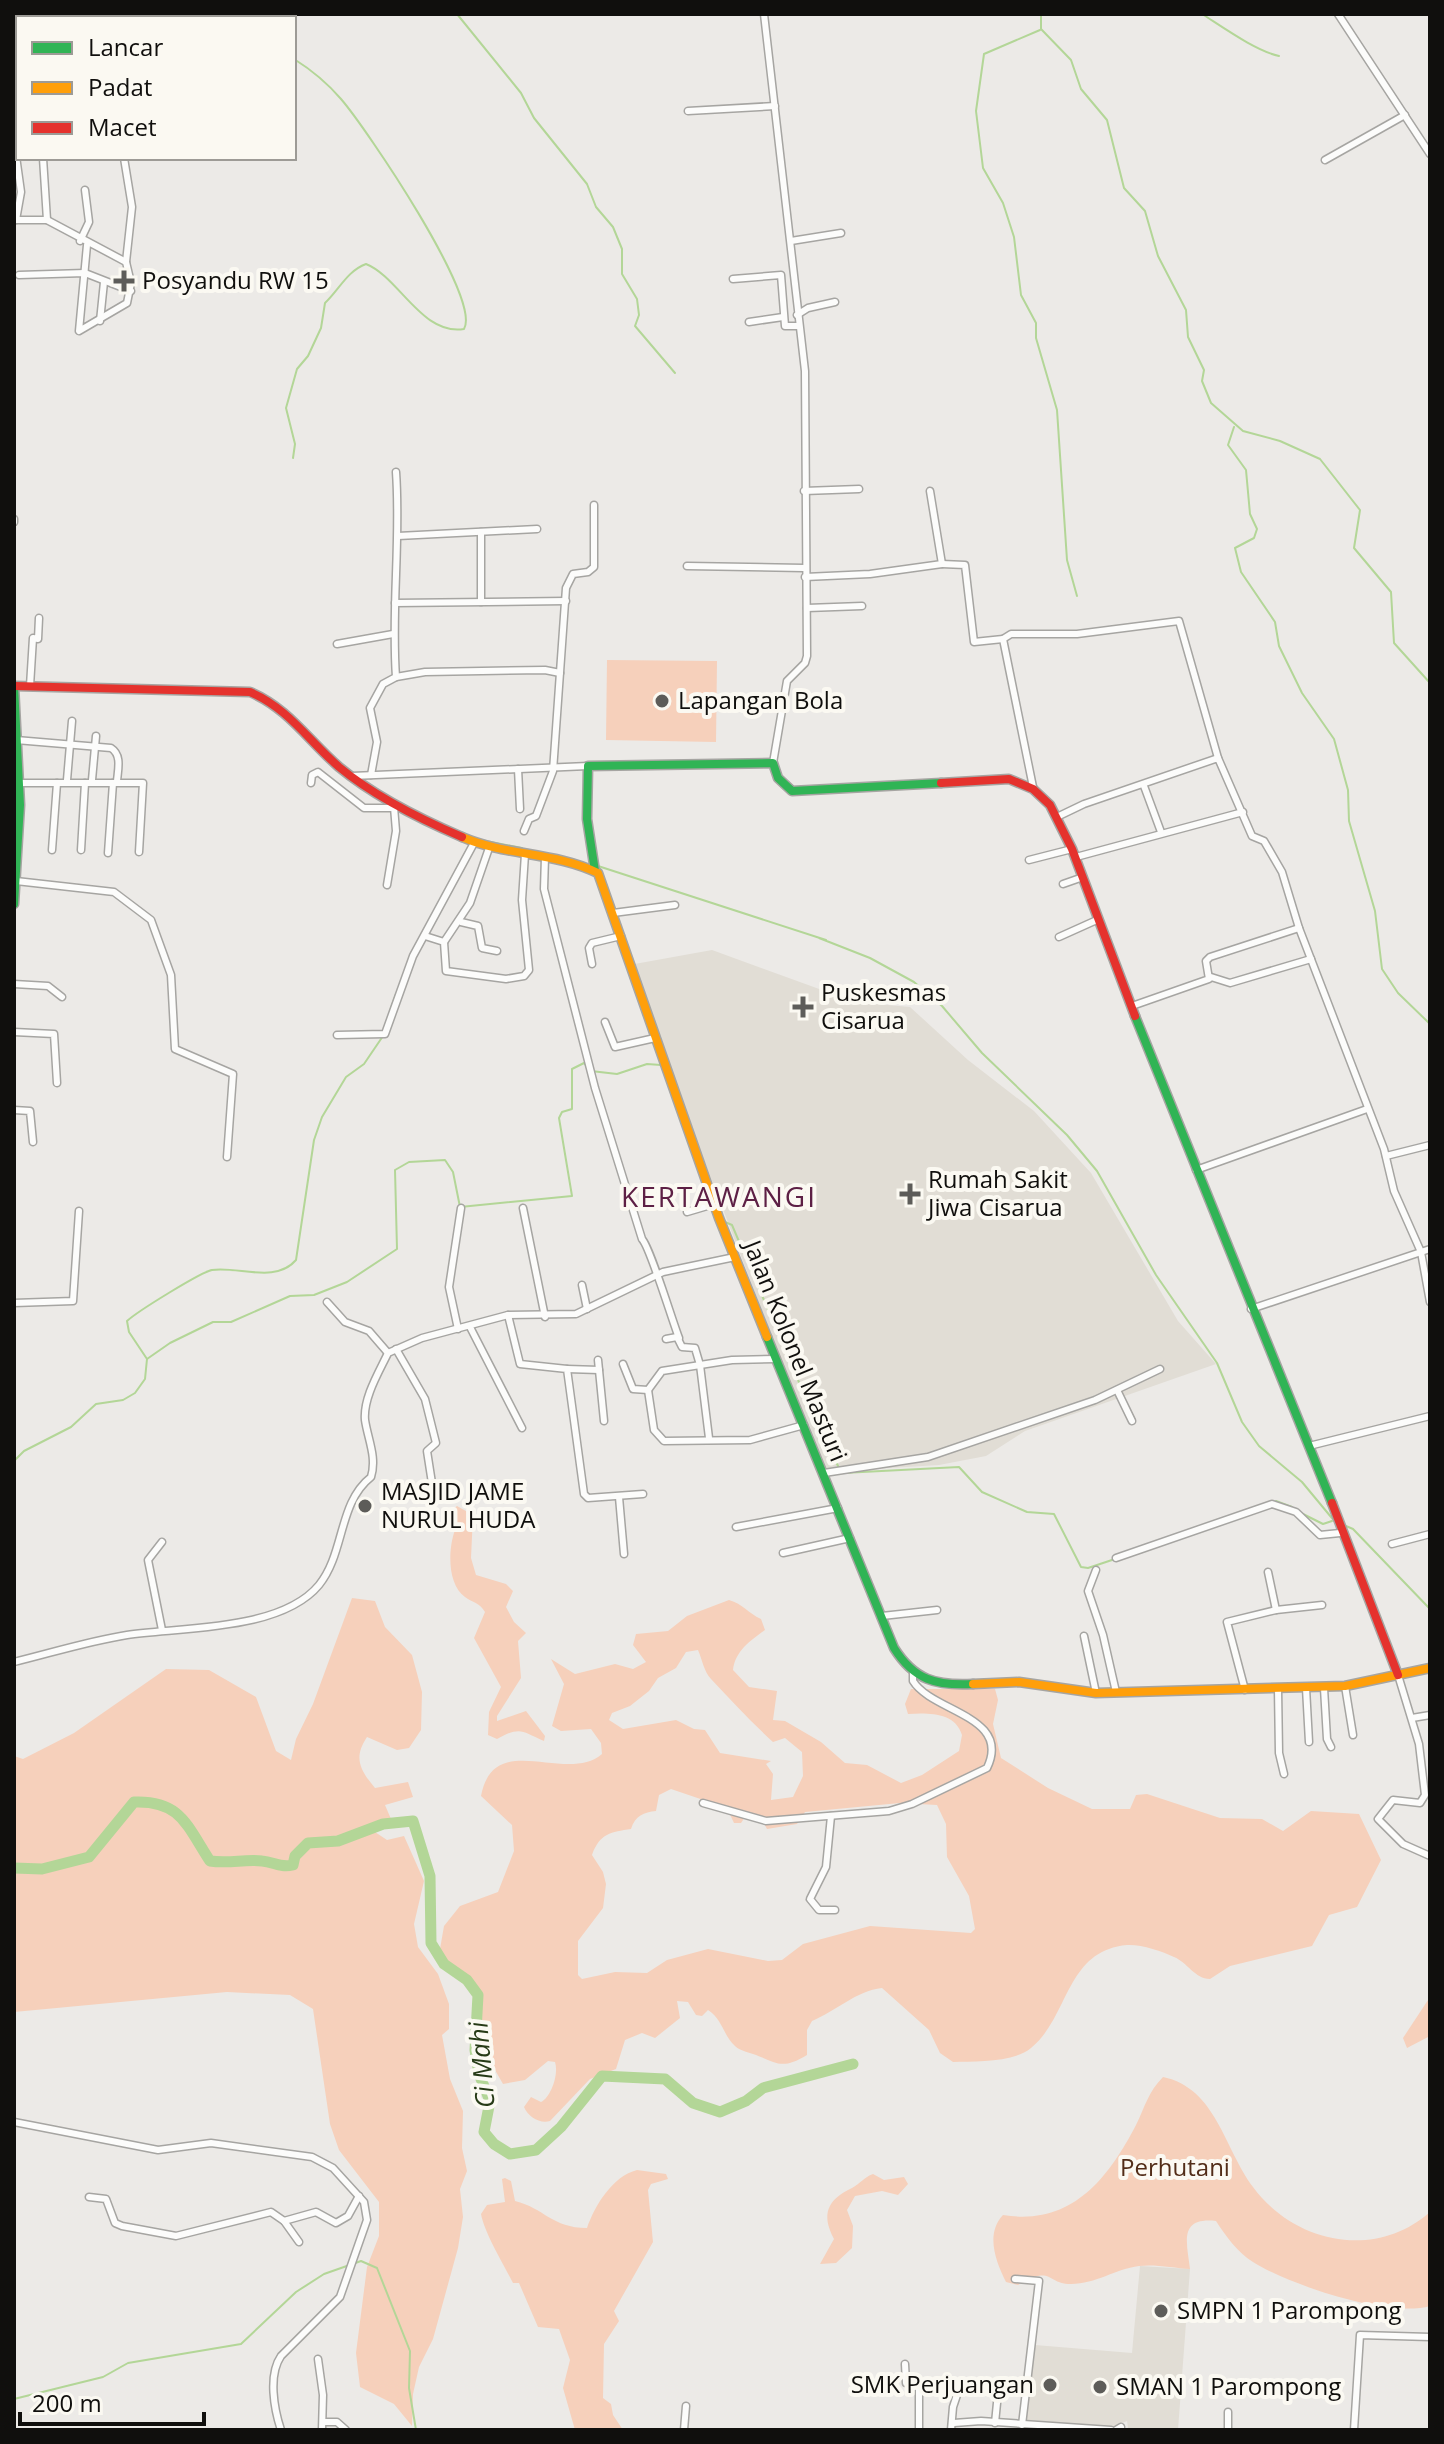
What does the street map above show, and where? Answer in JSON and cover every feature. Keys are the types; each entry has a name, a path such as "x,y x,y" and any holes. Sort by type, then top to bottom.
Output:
{"main road":[{"path":"14,904 18,783 14,686 250,692 282,710 351,776 394,804 489,848 595,867"},
{"path":"588,766 773,763 784,786 802,792 1009,779 1033,787 1059,816 1196,1170 1309,1446 1337,1525 1398,1675"},
{"name":"Jalan Kolonel Masturi","path":"588,766 587,819 595,867 714,1204 900,1659 913,1674"},
{"path":"913,1674 945,1686 1019,1682 1096,1693 1324,1688 1430,1668"}],"street":[{"path":"764,14 805,371 807,659 787,681 773,763"},
{"path":"1338,14 1430,153"},
{"path":"688,111 775,106"},
{"path":"1325,160 1405,115"},
{"path":"17,160 21,192 15,220 47,220 84,243 126,262"},
{"path":"43,160 47,220"},
{"path":"85,190 89,222 84,243 85,273 78,330 124,307 131,291 126,262 132,207 124,160"},
{"path":"791,241 841,233"},
{"path":"791,263 784,265 781,275 783,317 786,328 798,326"},
{"path":"19,275 85,273 131,291"},
{"path":"733,279 781,275"},
{"path":"100,321 104,282"},
{"path":"797,315 808,308 835,302"},
{"path":"749,322 783,317"},
{"path":"396,472 398,536 393,634 396,677"},
{"path":"804,491 859,489"},
{"path":"930,491 942,564"},
{"path":"524,831 529,819 536,816 553,768 566,601 573,574 588,572 594,567 594,505"},
{"path":"398,536 537,529"},
{"path":"481,532 481,602"},
{"path":"805,577 870,574 942,564 965,565 973,641 1003,639 1020,633 1077,634 1179,621 1218,758 1252,836 1264,841 1282,872 1299,928 1386,1156 1394,1191 1421,1252 1430,1302"},
{"path":"687,566 804,568"},
{"path":"395,603 566,601"},
{"path":"807,608 862,606"},
{"path":"30,686 33,638 38,639 39,618"},
{"path":"337,644 393,634"},
{"path":"1003,639 1033,787"},
{"path":"371,775 377,742 370,708 383,684 396,677 425,672 545,670 560,673"},
{"path":"67,780 72,721"},
{"path":"81,850 96,736"},
{"path":"16,740 111,748 117,753 108,853"},
{"path":"1059,816 1084,804 1144,786 1218,758"},
{"path":"351,776 588,766"},
{"path":"518,769 520,809"},
{"path":"311,783 312,775 318,772 364,808 394,804 396,831 387,885"},
{"path":"18,783 143,783 139,852"},
{"path":"52,850 57,783"},
{"path":"1144,786 1161,832"},
{"path":"1029,860 1074,853 1243,812"},
{"path":"337,1035 385,1035 410,962 474,843"},
{"path":"489,848 476,891 461,922 444,942 446,971 506,979 522,977 528,971 522,900 525,854"},
{"path":"545,857 544,889 595,1088 655,1276 682,1347 695,1348 709,1438"},
{"path":"1063,884 1083,877"},
{"path":"16,881 114,892 151,920 171,975 175,1049 233,1074 227,1157"},
{"path":"613,913 675,905"},
{"path":"1059,937 1099,919"},
{"path":"461,922 478,926 482,948 497,951"},
{"path":"1211,977 1206,961 1210,957 1299,928"},
{"path":"425,936 444,942"},
{"path":"592,964 592,943 621,936"},
{"path":"1132,1006 1211,977 1230,983 1311,959"},
{"path":"14,984 48,986 62,997"},
{"path":"605,1022 615,1047 655,1038"},
{"path":"14,1032 54,1034 57,1083"},
{"path":"1196,1170 1367,1109"},
{"path":"14,1110 30,1111 33,1142"},
{"path":"1386,1156 1430,1145"},
{"path":"687,1212 714,1204"},
{"path":"458,1329 449,1287 461,1208"},
{"path":"523,1208 545,1317"},
{"path":"14,1303 73,1301 79,1211"},
{"path":"1251,1309 1430,1249"},
{"path":"14,1662 124,1636 248,1620 288,1610 319,1585 336,1554 357,1487 372,1472 372,1452 365,1418 372,1390 388,1353 508,1315 566,1317 655,1276 696,1263 735,1257"},
{"path":"582,1285 587,1309"},
{"path":"327,1302 345,1322 369,1331 388,1353"},
{"path":"508,1315 520,1364 599,1370"},
{"path":"470,1327 522,1428"},
{"path":"666,1339 679,1338"},
{"path":"396,1349 427,1406 436,1443 427,1451 434,1496"},
{"path":"776,1359 732,1360 662,1371 648,1390 657,1436 664,1441 709,1438 750,1440 804,1425"},
{"path":"598,1360 604,1421"},
{"path":"623,1364 633,1389 648,1390"},
{"path":"567,1369 584,1494 588,1498 643,1494"},
{"path":"824,1473 928,1457 1055,1415 1160,1369"},
{"path":"1117,1390 1132,1421"},
{"path":"1309,1446 1430,1416"},
{"path":"619,1497 624,1554"},
{"path":"1116,1558 1272,1504 1296,1512 1320,1535 1337,1525"},
{"path":"736,1527 838,1508"},
{"path":"1392,1544 1430,1534"},
{"path":"783,1553 850,1538"},
{"path":"162,1542 148,1560 162,1630"},
{"path":"1096,1570 1088,1591 1103,1635 1116,1692"},
{"path":"1268,1572 1276,1610"},
{"path":"1245,1690 1227,1622 1276,1610 1322,1605"},
{"path":"882,1616 937,1610"},
{"path":"1084,1636 1096,1693"},
{"path":"703,1803 766,1821 902,1808 987,1768 991,1746 983,1728 921,1691 913,1681 913,1674"},
{"path":"1398,1675 1421,1757 1425,1799 1420,1803 1393,1800 1378,1819 1403,1844 1430,1856"},
{"path":"1345,1686 1353,1735"},
{"path":"1306,1688 1309,1742"},
{"path":"1324,1688 1327,1739 1331,1747"},
{"path":"1278,1689 1279,1753 1284,1774"},
{"path":"1412,1718 1430,1715"},
{"path":"831,1816 826,1867 810,1899 819,1910 835,1910"},
{"path":"14,2122 158,2150 211,2143 312,2157 333,2168 359,2196 366,2207 367,2220 343,2291 334,2305 281,2356 275,2367 275,2403 281,2430"},
{"path":"284,2221 316,2212 336,2223 348,2216 359,2196"},
{"path":"89,2197 106,2199 115,2223 159,2235 185,2235 271,2212 284,2221 299,2242"},
{"path":"1015,2279 1039,2281 1022,2425"},
{"path":"1354,2430 1360,2335 1430,2337"},
{"path":"318,2359 322,2426 337,2422 346,2430"},
{"path":"905,2364 906,2383 919,2385 919,2430"},
{"path":"961,2383 953,2407 952,2426 995,2423 1116,2429"},
{"path":"995,2423 999,2383"},
{"path":"684,2430 686,2406"},
{"path":"1228,2412 1228,2430"}],"shaded area":[{"name":"Rumah Sakit Jiwa Cisarua","path":"712,950 855,1002 910,1007 968,1060 1034,1111 1091,1173 1178,1321 1216,1364 1025,1431 986,1456 939,1465 824,1472 629,965"},
{"path":"1140,2266 1190,2269 1178,2430 1128,2428 1127,2421 1111,2428 1025,2422 1035,2345 1132,2353"}],"green space":[{"name":"Lapangan Bola","path":"607,660 717,661 716,742 606,740"},
{"path":"457,1506 473,1515 471,1558 476,1575 506,1584 513,1591 506,1607 514,1622 526,1633 518,1641 521,1678 497,1716 497,1721 526,1711 545,1736 544,1741 521,1731 497,1739 488,1735 489,1712 501,1687 474,1638 485,1612 459,1591 452,1575 450,1556 455,1530 447,1514"},
{"path":"352,1598 375,1601 385,1627 412,1655 422,1692 421,1730 409,1748 397,1750 367,1737 359,1758 365,1775 375,1788 408,1782 413,1797 385,1805 391,1819 375,1832 387,1840 404,1836 424,1881 414,1924 418,1947 438,1974 449,2004 449,2029 442,2035 450,2079 463,2111 462,2148 467,2171 460,2189 463,2217 458,2248 433,2339 419,2367 413,2394 412,2426 394,2404 360,2387 356,2353 367,2267 379,2236 379,2202 339,2150 330,2124 313,2009 290,1995 227,1992 14,2012 14,1756 23,1759 74,1733 166,1669 209,1670 256,1697 276,1751 291,1760 296,1739 313,1704"},
{"path":"729,1600 761,1619 765,1630 740,1652 733,1670 749,1687 777,1691 773,1720 785,1721 821,1742 845,1763 867,1765 901,1783 922,1775 959,1751 962,1735 947,1718 932,1714 908,1714 905,1704 911,1689 995,1689 998,1700 993,1724 1001,1758 1048,1788 1092,1809 1130,1809 1136,1795 1147,1794 1220,1818 1262,1819 1283,1831 1311,1811 1359,1814 1381,1860 1357,1907 1329,1915 1312,1946 1230,1966 1210,1979 1200,1976 1179,1959 1151,1948 1127,1945 1107,1950 1091,1959 1080,1972 1044,2035 1031,2048 1014,2056 953,2062 940,2053 929,2030 882,1988 855,1997 812,2021 807,2030 807,2055 785,2064 739,2049 708,2010 702,2016 696,2015 688,2002 677,2001 680,2018 655,2038 642,2033 625,2040 616,2069 590,2079 550,2121 538,2121 524,2107 531,2097 541,2102 548,2095 555,2079 555,2062 548,2061 525,2080 503,2084 479,2042 482,2020 468,1978 445,1961 440,1949 444,1926 460,1906 498,1892 514,1851 512,1825 481,1796 488,1776 500,1765 516,1761 570,1764 587,1762 602,1754 601,1743 591,1729 561,1731 552,1726 564,1684 551,1659 575,1674 615,1664 633,1669 646,1662 633,1645 636,1634 668,1631 687,1616","holes":["698,1650 709,1676 757,1727 773,1742 785,1738 802,1752 803,1776 793,1797 771,1800 773,1774 766,1764 771,1761 720,1753 705,1730 694,1729 676,1720 623,1729 609,1720 612,1713 630,1706 649,1691 658,1678 676,1668 686,1652","671,1789 727,1808 734,1823 741,1823 747,1814 760,1816 767,1829 797,1824 805,1812 900,1803 937,1805 946,1824 947,1857 969,1896 975,1929 971,1933 870,1926 803,1944 782,1960 768,1961 708,1949 667,1960 647,1973 615,1972 582,1979 578,1975 578,1941 603,1908 606,1884 603,1872 592,1855 595,1848 607,1835 631,1829 640,1816 656,1811 659,1795"]},
{"path":"1430,1997 1430,2036 1407,2048 1403,2038"},
{"name":"Perhutani","path":"1163,2077 1181,2083 1207,2106 1253,2187 1270,2206 1291,2222 1313,2233 1337,2239 1361,2240 1385,2236 1409,2227 1430,2212 1430,2306 1390,2307 1365,2303 1290,2280 1247,2258 1216,2221 1195,2223 1190,2228 1187,2241 1190,2269 1145,2266 1071,2284 1044,2275 1018,2285 1006,2282 993,2239 1003,2215 1027,2217 1048,2213 1084,2195 1099,2181 1125,2145 1150,2094"},
{"path":"637,2170 666,2174 668,2179 651,2184 648,2190 653,2242 614,2311 619,2321 604,2344 603,2398 611,2404 613,2415 623,2430 575,2430 563,2388 570,2360 559,2329 538,2327 519,2283 513,2283 481,2214 487,2205 505,2202 502,2179 505,2178 511,2181 515,2201 565,2225 587,2228 606,2193 620,2178"},
{"path":"873,2174 884,2180 904,2177 908,2184 898,2195 882,2191 855,2196 847,2210 853,2226 852,2248 836,2263 820,2264 834,2239 827,2215 832,2203"}],"waterway":[{"path":"457,14 521,93 534,118 587,184 596,207 613,227 622,249 622,274 637,299 639,315 635,326 675,373"},
{"path":"1041,14 1041,29 1071,60 1081,89 1107,120 1124,188 1145,211 1158,256 1186,310 1188,337 1204,370 1202,381 1211,403 1243,431 1280,441 1320,459 1360,510 1354,548 1391,592 1394,643 1430,683"},
{"path":"1202,14 1250,44 1279,56"},
{"path":"1040,30 984,54 976,111 983,168 1003,203 1014,237 1021,295 1036,323 1036,338 1057,410 1067,560 1077,596"},
{"path":"293,458 295,444 286,408 297,369 308,356 321,328 325,303 354,271 366,264 378,271 423,315 449,329 464,329 465,312 440,251 396,177 336,94 296,61"},
{"path":"1234,427 1228,445 1246,470 1250,514 1257,529 1254,538 1235,548 1241,572 1275,622 1279,646 1302,693 1334,739 1348,790 1349,821 1375,911 1382,969 1398,993 1430,1024"},
{"path":"481,840 522,848"},
{"path":"598,866 826,940 819,938 870,958 914,982 942,1006 982,1053 1067,1135 1097,1171 1156,1275 1217,1363 1242,1422 1259,1446 1302,1482 1336,1523"},
{"path":"390,1011 396,994"},
{"path":"147,1359 129,1332 127,1321 143,1309 212,1270 267,1273 287,1267 296,1260 314,1140 322,1117 346,1077 364,1064 383,1036"},
{"path":"14,1461 24,1451 71,1427 96,1404 123,1400 135,1393 145,1379 147,1359 170,1343 213,1322 231,1322 290,1296 314,1295 347,1282 397,1249 395,1170 409,1162 445,1160 453,1172 460,1207 572,1196 559,1118 562,1112 572,1109 572,1069 584,1063 588,1068"},
{"path":"591,1071 617,1074 647,1064 661,1065"},
{"path":"725,1222 732,1225 839,1468"},
{"path":"843,1473 959,1467 982,1492 1027,1512 1054,1514 1081,1567 1088,1568 1112,1560"},
{"path":"1276,1501 1292,1507"},
{"path":"1301,1513 1323,1524 1332,1521"},
{"path":"1346,1526 1353,1529 1430,1609"},
{"name":"Ci Mahi","path":"14,1868 42,1869 89,1857 134,1802 162,1805 173,1811 188,1826 210,1861 217,1862 255,1861 293,1865 295,1856 308,1843 338,1841 383,1824 413,1821 430,1876 431,1943 444,1964 467,1980 478,1995 475,2050 479,2074 490,2101 484,2132 494,2144 510,2154 536,2150 561,2127 602,2076 665,2079 693,2103 720,2112 746,2101 763,2088 853,2064"},
{"path":"14,2399 103,2377 128,2363 241,2344 296,2292 324,2274 361,2261 377,2268 410,2351 409,2388 416,2430"}],"traffic: fast":[{"path":"14,686 20,805 14,904"},
{"path":"595,871 587,819 588,766 773,763 778,778 792,791 941,783"},
{"path":"1135,1016 1332,1503"},
{"path":"767,1337 894,1648 910,1667 927,1679 948,1684 973,1684"}],"traffic: slow":[{"path":"462,837 496,848 565,861 598,873 719,1218 767,1337"},
{"path":"973,1684 1019,1682 1096,1693 1345,1686 1430,1668"}],"traffic: jam":[{"path":"14,686 250,692 287,716 339,767 367,788 414,815 462,837"},
{"path":"941,783 1009,779 1033,789 1050,805 1072,849 1135,1016"},
{"path":"1332,1503 1398,1675"}],"place":[{"name":"Posyandu RW 15","path":"124,281"},
{"name":"Lapangan Bola","path":"662,701"},
{"name":"Puskesmas Cisarua","path":"803,1007"},
{"name":"Rumah Sakit Jiwa Cisarua","path":"910,1194"},
{"name":"MASJID JAME NURUL HUDA","path":"365,1506"},
{"name":"SMPN 1 Parompong","path":"1161,2311"},
{"name":"SMK Perjuangan","path":"1050,2385"},
{"name":"SMAN 1 Parompong","path":"1100,2387"}],"district":[{"name":"KERTAWANGI","path":"719,1197"}]}
